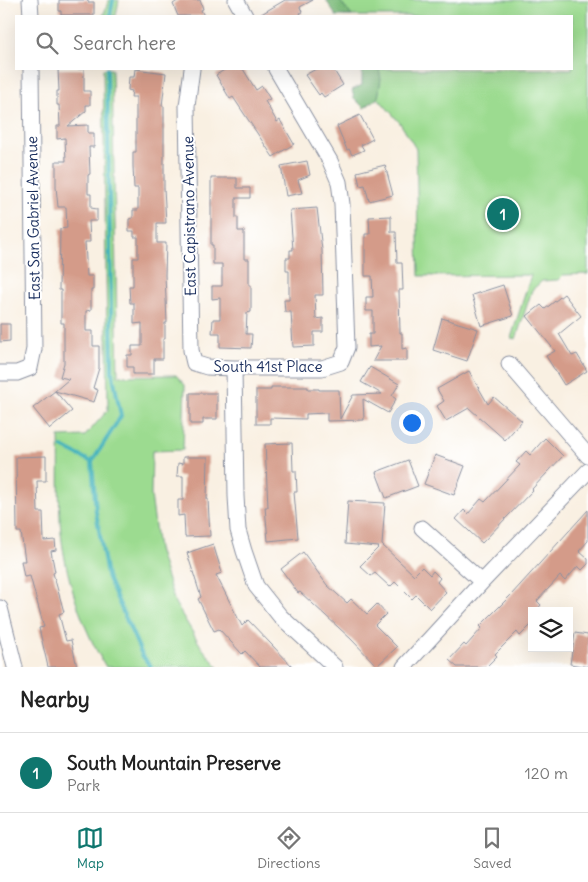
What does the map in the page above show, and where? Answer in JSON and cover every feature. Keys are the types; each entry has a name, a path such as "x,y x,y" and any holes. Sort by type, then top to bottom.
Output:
{"street":[{"path":"30,0 30,15"},
{"path":"236,0 244,15"},
{"name":"East San Gabriel Avenue","path":"0,373 17,373 30,368 34,349 31,70"},
{"name":"East Capistrano Avenue","path":"192,70 187,106 191,350 194,363"},
{"name":"South 41st Place","path":"194,363 207,367 322,368 341,362 347,347 342,204 339,182 330,161 277,70"},
{"path":"509,364 588,456"},
{"path":"234,368 236,505 238,530 247,560 256,586 280,616 335,667"},
{"path":"404,667 588,471"},
{"path":"422,528 482,582"},
{"path":"0,608 16,667"}],"green space":[{"path":"109,0 119,0 116,15 103,15"},
{"path":"326,0 339,0 351,15 335,15"},
{"path":"333,0 588,0 588,274 563,275 558,280 542,281 532,290 516,339 511,338 531,275 419,276 416,149 400,123 378,98 379,91 370,70 573,70 573,15 342,15"},
{"path":"103,70 112,70 118,376 176,375 185,385 183,450 152,451 151,495 158,549 175,603 202,648 218,667 106,667 83,620 76,603 63,550 60,509 59,437 85,436 108,410"},
{"path":"362,70 379,70 381,79 378,98 364,108 354,98 352,90 362,85"}],"building":[{"path":"59,0 88,0 88,2 94,2 94,15 61,15"},
{"path":"179,0 200,0 204,15 178,15 173,4"},
{"path":"285,0 313,0 300,7 301,15 260,15"},
{"path":"58,70 84,70 84,91 90,91 90,105 86,105 86,111 68,126 88,125 88,133 94,133 94,147 89,147 90,174 88,175 88,194 91,194 91,208 97,209 97,221 89,221 90,242 85,242 87,276 93,276 91,310 86,311 86,331 93,331 93,346 99,346 99,368 93,388 98,390 94,402 55,391 69,379 60,377 64,363 64,323 61,323 61,290 59,290 60,229 67,228 66,207 58,207 56,187 56,161 66,161 65,138 57,139 57,126 60,126 59,105 57,105 57,91 59,91"},
{"path":"135,70 166,73 162,106 164,106 166,223 157,223 157,243 166,243 167,323 165,323 165,339 163,339 163,359 154,359 154,374 133,374 133,367 127,367 127,355 132,355 132,346 142,346 142,323 134,324 134,303 130,303 129,286 133,286 133,258 138,258 138,237 134,237 134,231 129,231 129,219 133,218 133,210 138,210 138,188 134,188 133,166 133,152 136,152 136,97 131,97 132,91 128,90 129,77 134,77"},
{"path":"224,70 244,70 256,90 262,86 270,99 265,101 277,122 280,120 294,144 273,157 233,97 230,99 216,75"},
{"path":"314,70 334,70 343,85 324,97 321,93 319,95 305,75"},
{"path":"360,115 373,139 361,145 364,150 352,155 349,149 347,150 337,126"},
{"path":"307,161 310,175 298,180 302,193 286,196 281,166"},
{"path":"385,165 393,195 369,201 365,185 360,186 357,172"},
{"path":"211,178 237,178 237,188 250,188 250,198 236,198 236,218 238,217 238,231 244,231 244,259 249,259 251,312 247,313 246,334 252,334 251,348 220,347 220,333 212,333 213,319 220,319 220,298 212,299 212,286 222,286 222,264 213,264 213,245 211,245"},
{"path":"317,208 322,250 323,295 315,295 316,319 323,318 323,332 314,332 314,346 293,347 291,312 285,312 284,300 289,300 289,271 286,271 286,258 290,258 290,250 293,250 290,210"},
{"path":"391,216 391,232 396,232 397,263 402,263 403,290 399,290 400,333 402,333 402,349 407,348 407,361 373,361 381,346 369,347 369,334 373,334 373,311 366,311 366,297 373,297 372,276 365,276 365,234 370,234 369,217"},
{"path":"503,285 513,316 481,326 472,295"},
{"path":"564,294 581,316 559,334 572,356 577,354 587,371 564,385 546,356 555,351 527,316 541,305 545,309"},
{"path":"442,318 478,329 467,361 433,350"},
{"path":"0,324 10,324 10,341 0,342"},
{"path":"370,367 399,384 392,396 396,399 388,413 363,399 364,420 327,421 327,413 306,414 306,419 270,418 270,424 256,424 256,390 271,390 271,387 308,387 308,389 339,390 340,419 353,395 382,394 361,382"},
{"path":"469,371 488,404 494,397 522,421 505,440 469,408 446,421 437,406 444,401 437,389"},
{"path":"55,391 72,411 50,429 33,408"},
{"path":"190,393 217,393 217,419 203,419 203,424 190,424"},
{"path":"545,438 563,456 482,543 456,519 464,510 468,514 481,499 485,502 520,465 516,462 526,451 530,455"},
{"path":"292,443 293,471 296,471 297,492 294,492 298,538 268,541 265,507 268,507 265,444"},
{"path":"435,455 465,466 454,495 424,484"},
{"path":"46,456 46,481 37,481 38,512 43,512 44,541 55,540 56,550 51,551 55,572 53,573 64,612 59,614 66,641 71,640 77,667 48,667 39,628 44,627 30,576 24,577 21,561 25,561 21,532 17,532 16,457"},
{"path":"183,457 208,457 207,499 210,536 185,537 184,515 178,516 178,500 183,500 183,476 177,476 178,463 183,464"},
{"path":"408,460 418,486 386,498 376,472"},
{"path":"348,501 385,503 382,545 414,575 422,567 430,575 433,571 440,578 437,582 446,592 430,609 416,595 412,599 395,582 390,587 375,573 371,576 360,566 379,547 345,544"},
{"path":"588,510 588,541 579,551 588,559 588,564 582,570 578,566 565,581 560,576 537,601 541,605 539,607 528,607 528,628 520,636 517,632 495,654 497,656 486,667 457,667 449,660 464,644 466,646 482,628 480,626 511,595"},
{"path":"213,544 222,573 216,575 242,626 248,620 293,667 260,667 245,651 242,654 219,629 214,631 198,599 201,597 187,553"},
{"path":"303,552 327,585 347,603 351,599 367,614 377,604 386,614 375,625 397,647 377,666 351,639 300,592 298,593 281,569"},
{"path":"575,633 588,635 588,667 570,664"}],"waterway":[{"path":"110,15 113,0"},
{"path":"107,70 112,371 121,416 92,462 96,512 107,576 142,655 151,667"},
{"path":"62,447 92,462"}],"place":[{"name":"South Mountain Preserve","path":"503,214"}]}
